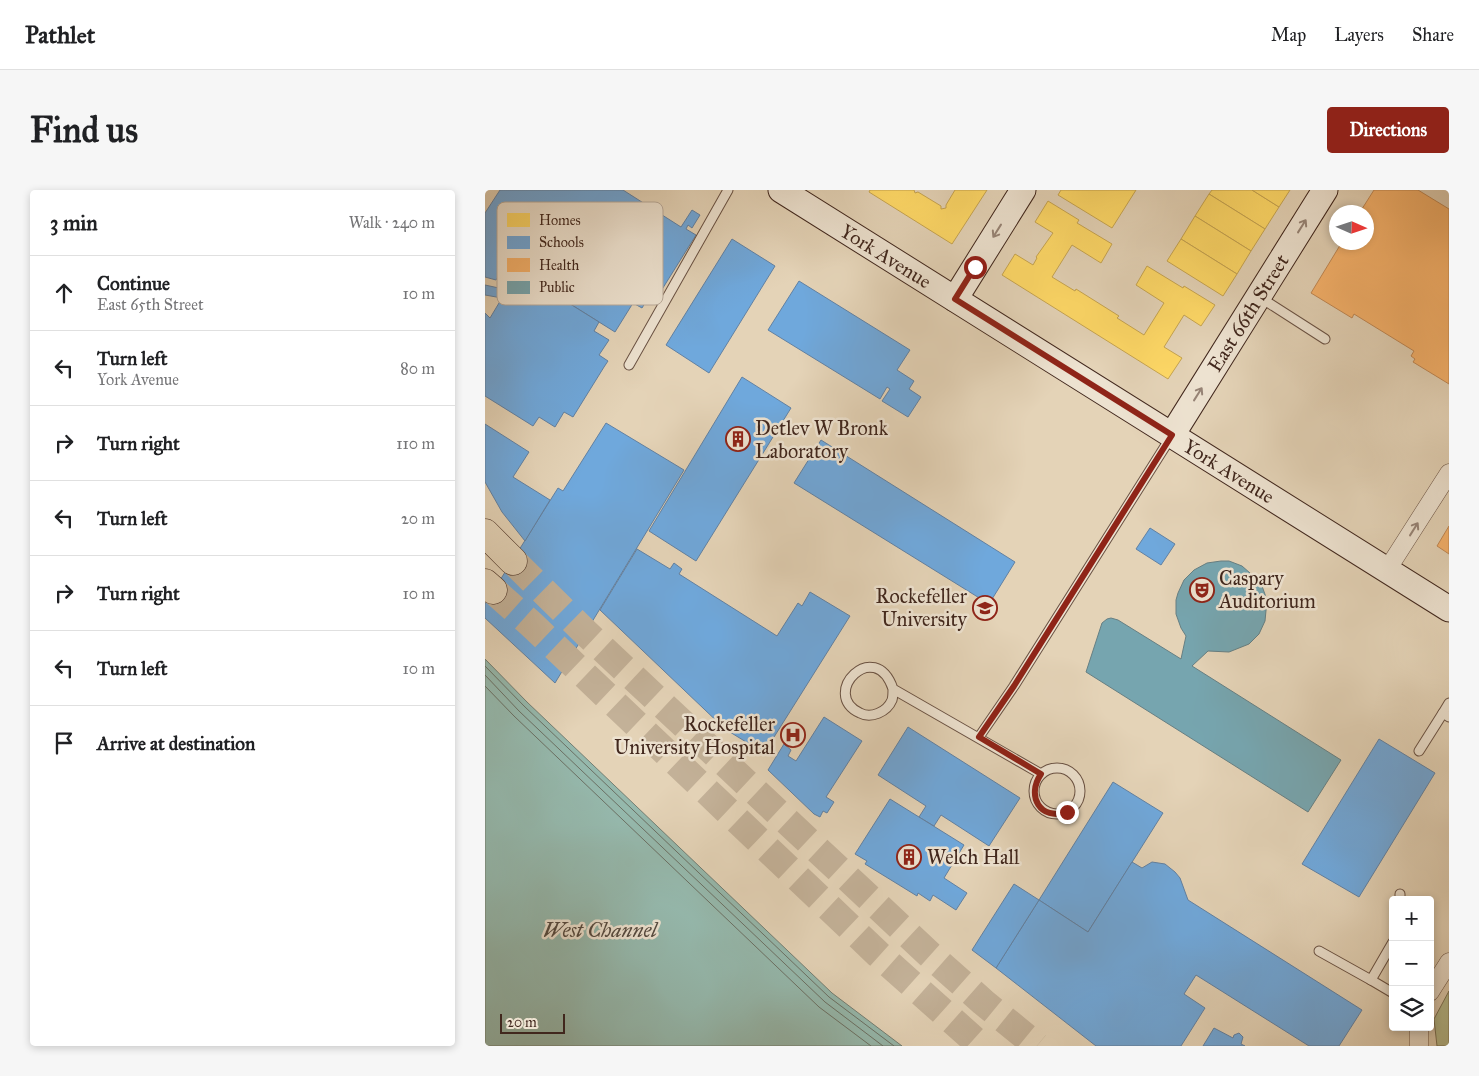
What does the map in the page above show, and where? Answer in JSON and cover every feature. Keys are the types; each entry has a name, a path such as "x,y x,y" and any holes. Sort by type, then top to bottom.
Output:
{"highway":[{"path":"485,533 513,561"}],"main road":[{"name":"York Avenue","path":"781,190 1449,609"},
{"path":"955,299 1023,190"},
{"name":"East 66th Street","path":"1172,435 1325,190"}],"street":[{"path":"1387,570 1449,473"},
{"path":"1434,986 1449,962"},
{"path":"1419,1031 1419,1046"}],"lane":[{"path":"663,304 728,190"},
{"path":"1259,296 1325,339"},
{"path":"629,364 663,305"},
{"path":"979,737 1014,686 1172,435"},
{"path":"893,689 891,701 884,710 873,715 861,714 851,708 845,697 846,685 852,675 862,668 873,668 883,671 890,679 893,689 1041,774"},
{"path":"1419,751 1446,715 1449,703"},
{"path":"1052,768 1064,769 1074,776 1080,793 1078,802 1073,808 1061,814 1053,814 1041,808 1035,800 1034,791 1036,782 1041,774 1052,768"},
{"path":"1371,980 1389,949"},
{"path":"1319,951 1389,991"}],"green space":[{"path":"1449,991 1449,1046 1437,1046 1434,1019"}],"water":[{"name":"West Channel","path":"485,659 527,702 832,993 902,1046 485,1046"}],"building: Homes":[{"path":"870,190 914,190 915,193 918,192 941,206 941,209 946,208 955,190 987,190 952,244 869,192"},
{"path":"1061,190 1136,190 1112,228 1058,195"},
{"path":"1212,190 1252,190 1279,207 1265,229 1209,194"},
{"path":"1252,190 1290,190 1279,207"},
{"path":"1209,194 1265,229 1251,251 1195,216"},
{"path":"1048,201 1079,220 1077,223 1112,244 1101,263 1072,245 1052,277 1075,291 1076,289 1119,316 1117,318 1144,335 1164,303 1136,285 1147,266 1215,305 1201,326 1184,315 1164,347 1182,358 1168,379 1002,275 1015,254 1033,265 1036,257 1053,233 1035,222"},
{"path":"1195,216 1251,251 1237,274 1181,239"},
{"path":"1181,239 1237,274 1223,296 1167,261"}],"building: Schools":[{"path":"500,190 623,190 642,202 497,202 496,280 485,277 485,213"},
{"path":"692,210 700,215 692,228 688,225 686,229 696,235 663,288 663,216 681,227"},
{"path":"732,239 775,266 709,373 666,345"},
{"path":"799,281 910,350 897,370 914,381 909,389 921,397 908,417 882,401 890,389 887,387 880,399 768,330"},
{"path":"485,285 497,288 497,297 485,295"},
{"path":"498,305 572,305 599,322 594,331 609,340 599,355 608,361 573,417 564,412 555,427 539,417 533,426 485,396 485,313 490,318"},
{"path":"572,305 632,305 615,332"},
{"name":"Detlev W Bronk Laboratory","path":"742,377 791,408 696,561 649,531"},
{"path":"606,423 684,470 555,683 485,618 485,604 558,488 563,491"},
{"path":"485,424 529,452 513,477 550,500 525,541 502,512 485,482"},
{"path":"821,440 1015,562 989,604 794,483"},
{"path":"1150,528 1175,544 1161,565 1136,549"},
{"path":"637,549 670,569 674,563 682,569 679,574 777,636 798,603 802,606 810,592 850,616 764,753 725,729 600,610"},
{"path":"824,717 862,741 826,797 834,802 827,813 823,811 820,817 814,814 768,770 784,744 791,750 788,756 796,761"},
{"path":"908,727 1020,798 989,846 941,815 934,826 919,817 926,806 878,775"},
{"path":"1379,739 1435,773 1359,897 1302,864"},
{"path":"1113,782 1163,813 1088,932 1039,900"},
{"name":"Welch Hall","path":"890,799 964,845 944,878 967,893 956,910 933,895 930,901 918,893 917,896 865,864 867,861 855,854"},
{"path":"1132,862 1142,868 1152,862 1165,864 1180,878 1188,900 1362,1010 1339,1046 1309,1046 1196,975 1184,994 1205,1008 1181,1046 1096,1046 996,968 1039,900 1088,932"},
{"path":"1014,884 1039,900 996,968 972,950"},
{"path":"1214,1028 1233,1038 1234,1035 1239,1033 1243,1037 1241,1044 1245,1046 1203,1046"}],"building: Health":[{"path":"1374,190 1418,190 1449,209 1449,384 1413,362 1415,359 1411,356 1414,351 1354,314 1352,318 1311,293 1337,250 1374,250 1374,205 1364,205"},
{"path":"1449,526 1449,554 1437,546"}],"building: Public":[{"path":"1229,561 1242,566 1258,580 1267,600 1265,621 1259,634 1249,644 1229,652 1208,651 1192,666 1341,760 1308,812 1086,672 1102,623 1111,618 1118,620 1181,659 1186,636 1176,614 1178,593 1184,580 1194,570 1207,563"}],"tunnel":[{"path":"513,561 586,633 929,954 983,1002 1037,1046"},
{"path":"493,590 878,954 981,1046"}],"place":[{"name":"Detlev W Bronk Laboratory","path":"738,439"},
{"name":"Caspary Auditorium","path":"1202,590"},
{"name":"Rockefeller University","path":"985,608"},
{"name":"Rockefeller University Hospital","path":"793,735"},
{"name":"Welch Hall","path":"909,857"}],"route":[{"path":"975,267 955,299 1172,435 1014,686 979,737 1041,774 1036,782 1034,791 1035,800 1041,808 1053,814 1067,812"}]}
